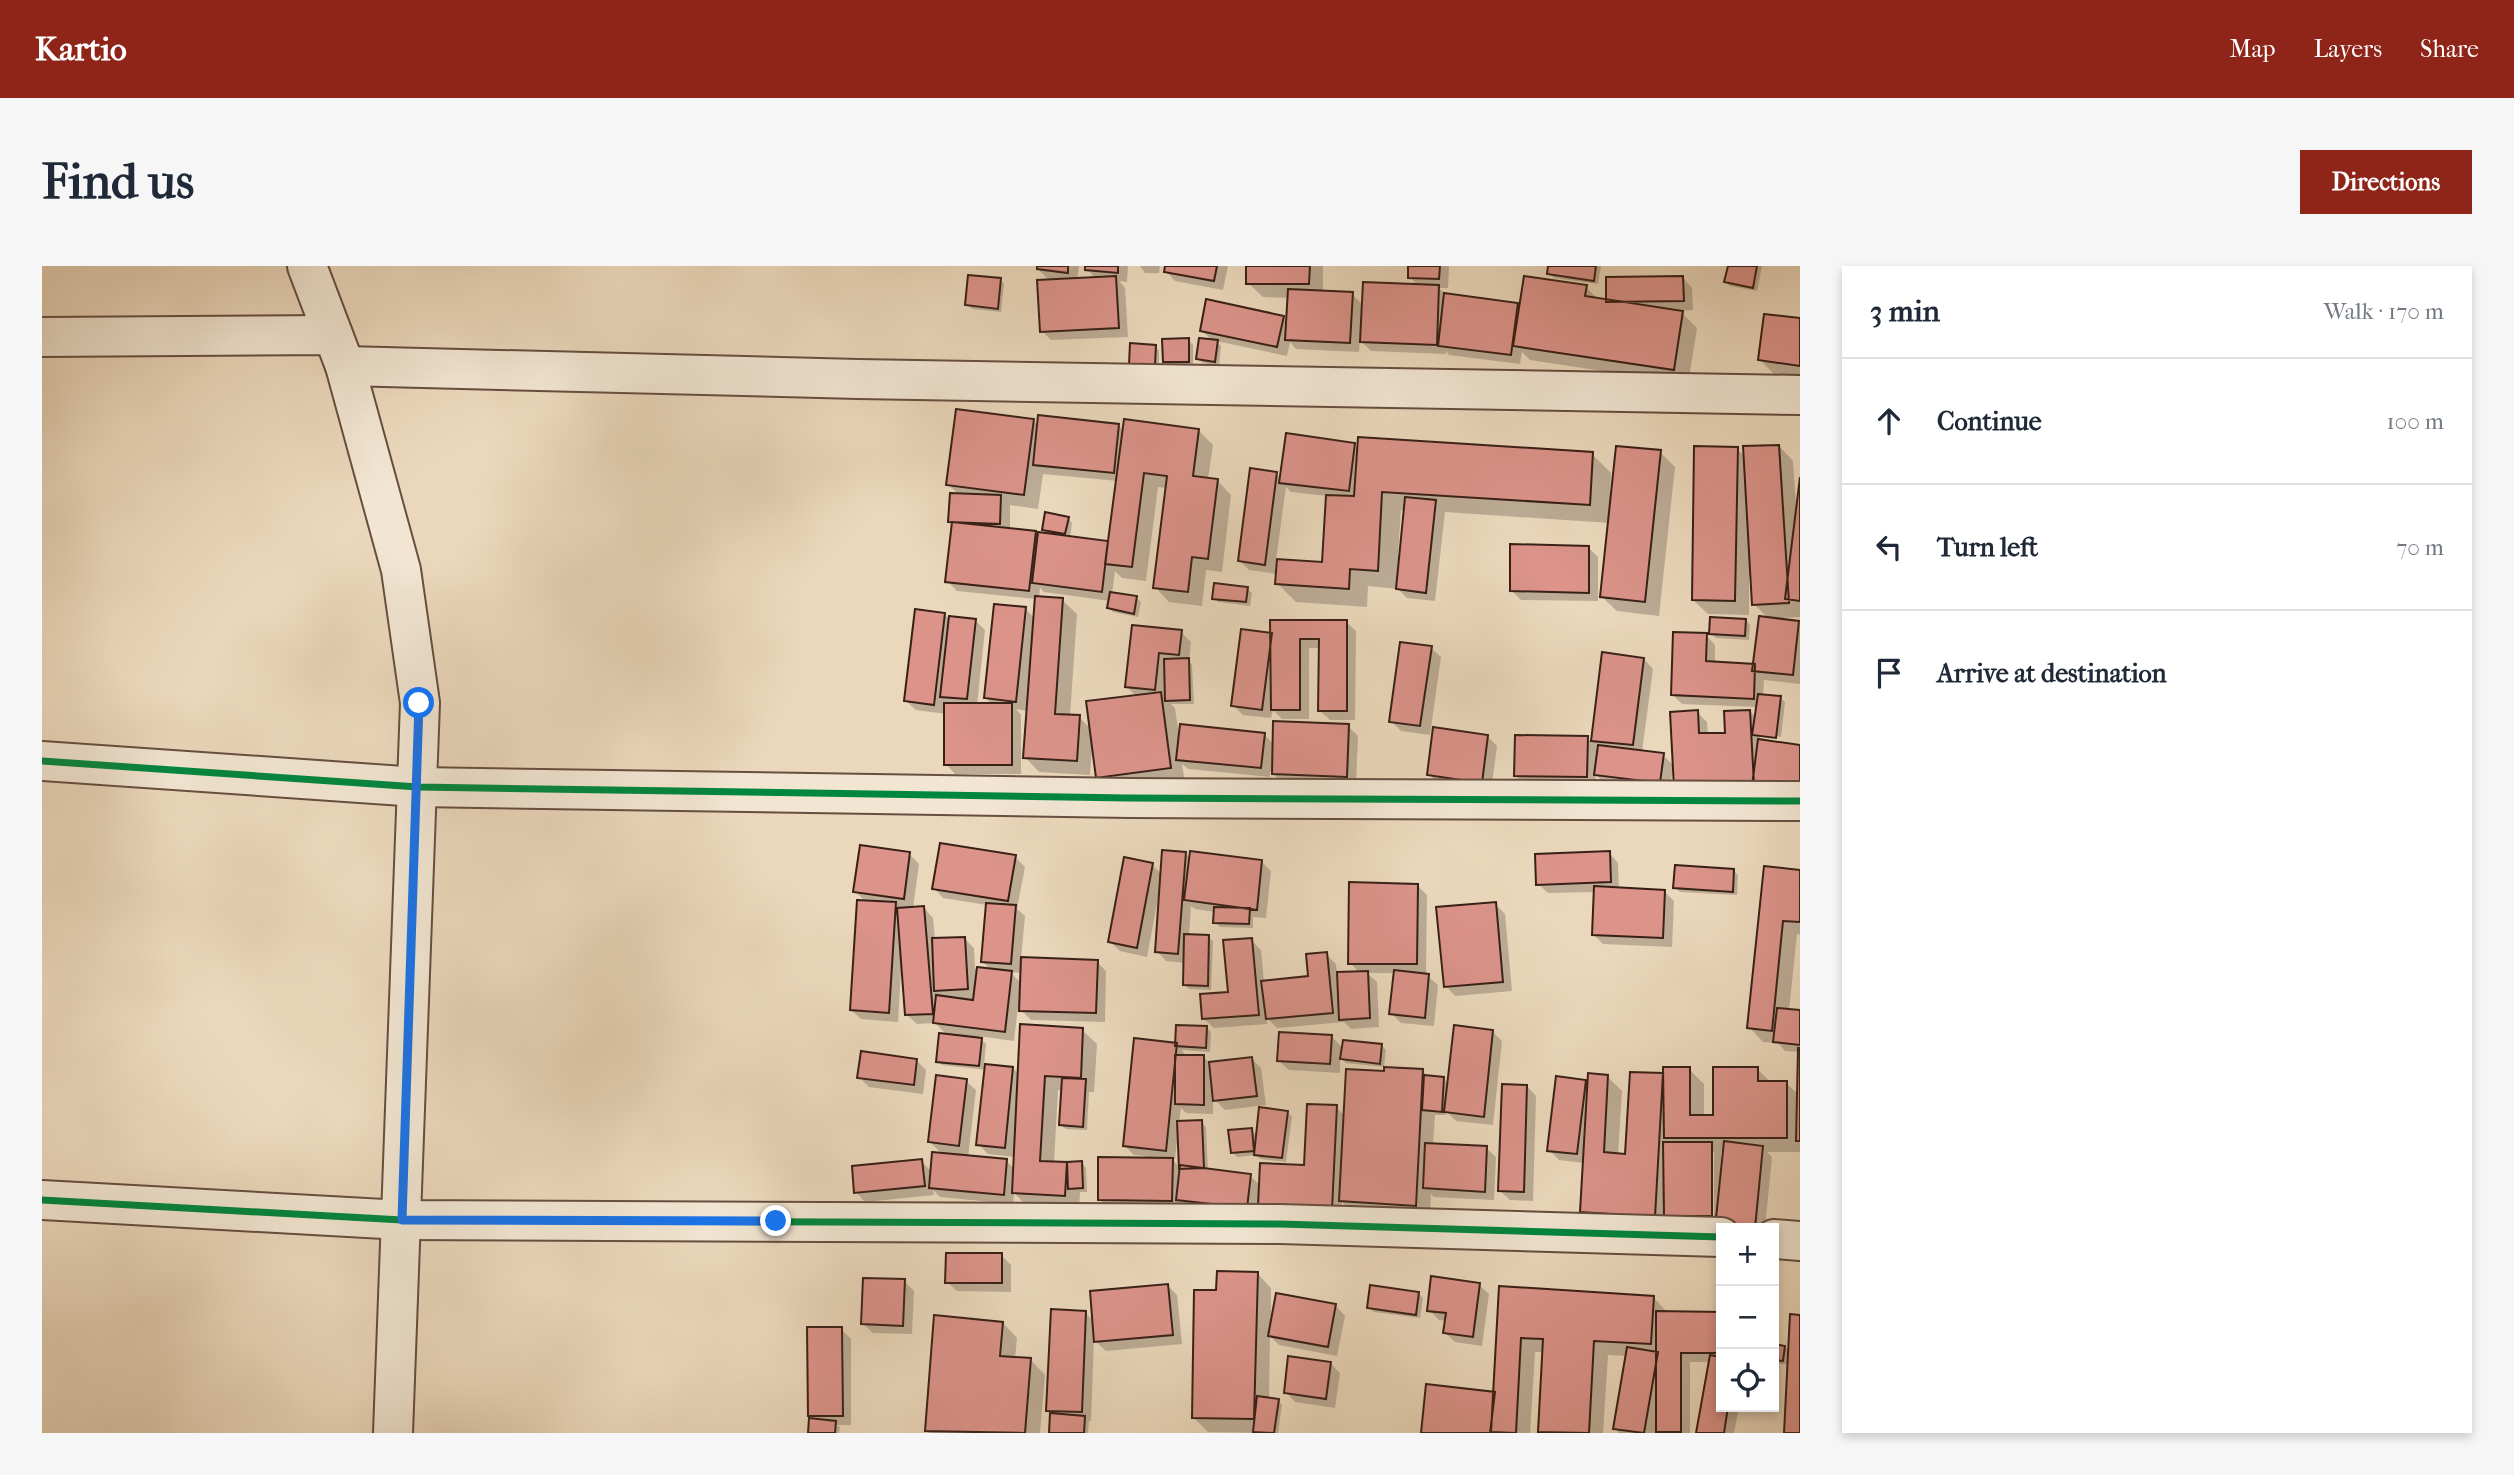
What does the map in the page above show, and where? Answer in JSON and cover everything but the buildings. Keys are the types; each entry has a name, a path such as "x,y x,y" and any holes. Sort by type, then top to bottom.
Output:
{"street":[{"path":"307,266 339,350 401,570 419,703 393,1433"},
{"path":"42,337 339,350 858,379 1800,395"},
{"path":"42,761 418,787 1129,799 1800,801"},
{"path":"42,1200 402,1220 1280,1224 1716,1237"},
{"path":"1779,1239 1800,1241"}],"cycle path":[{"path":"42,761 418,787 1129,798 1800,801"},
{"path":"42,1200 402,1220 1280,1224 1716,1237"}],"route":[{"path":"419,703 402,1220 776,1221"}]}
